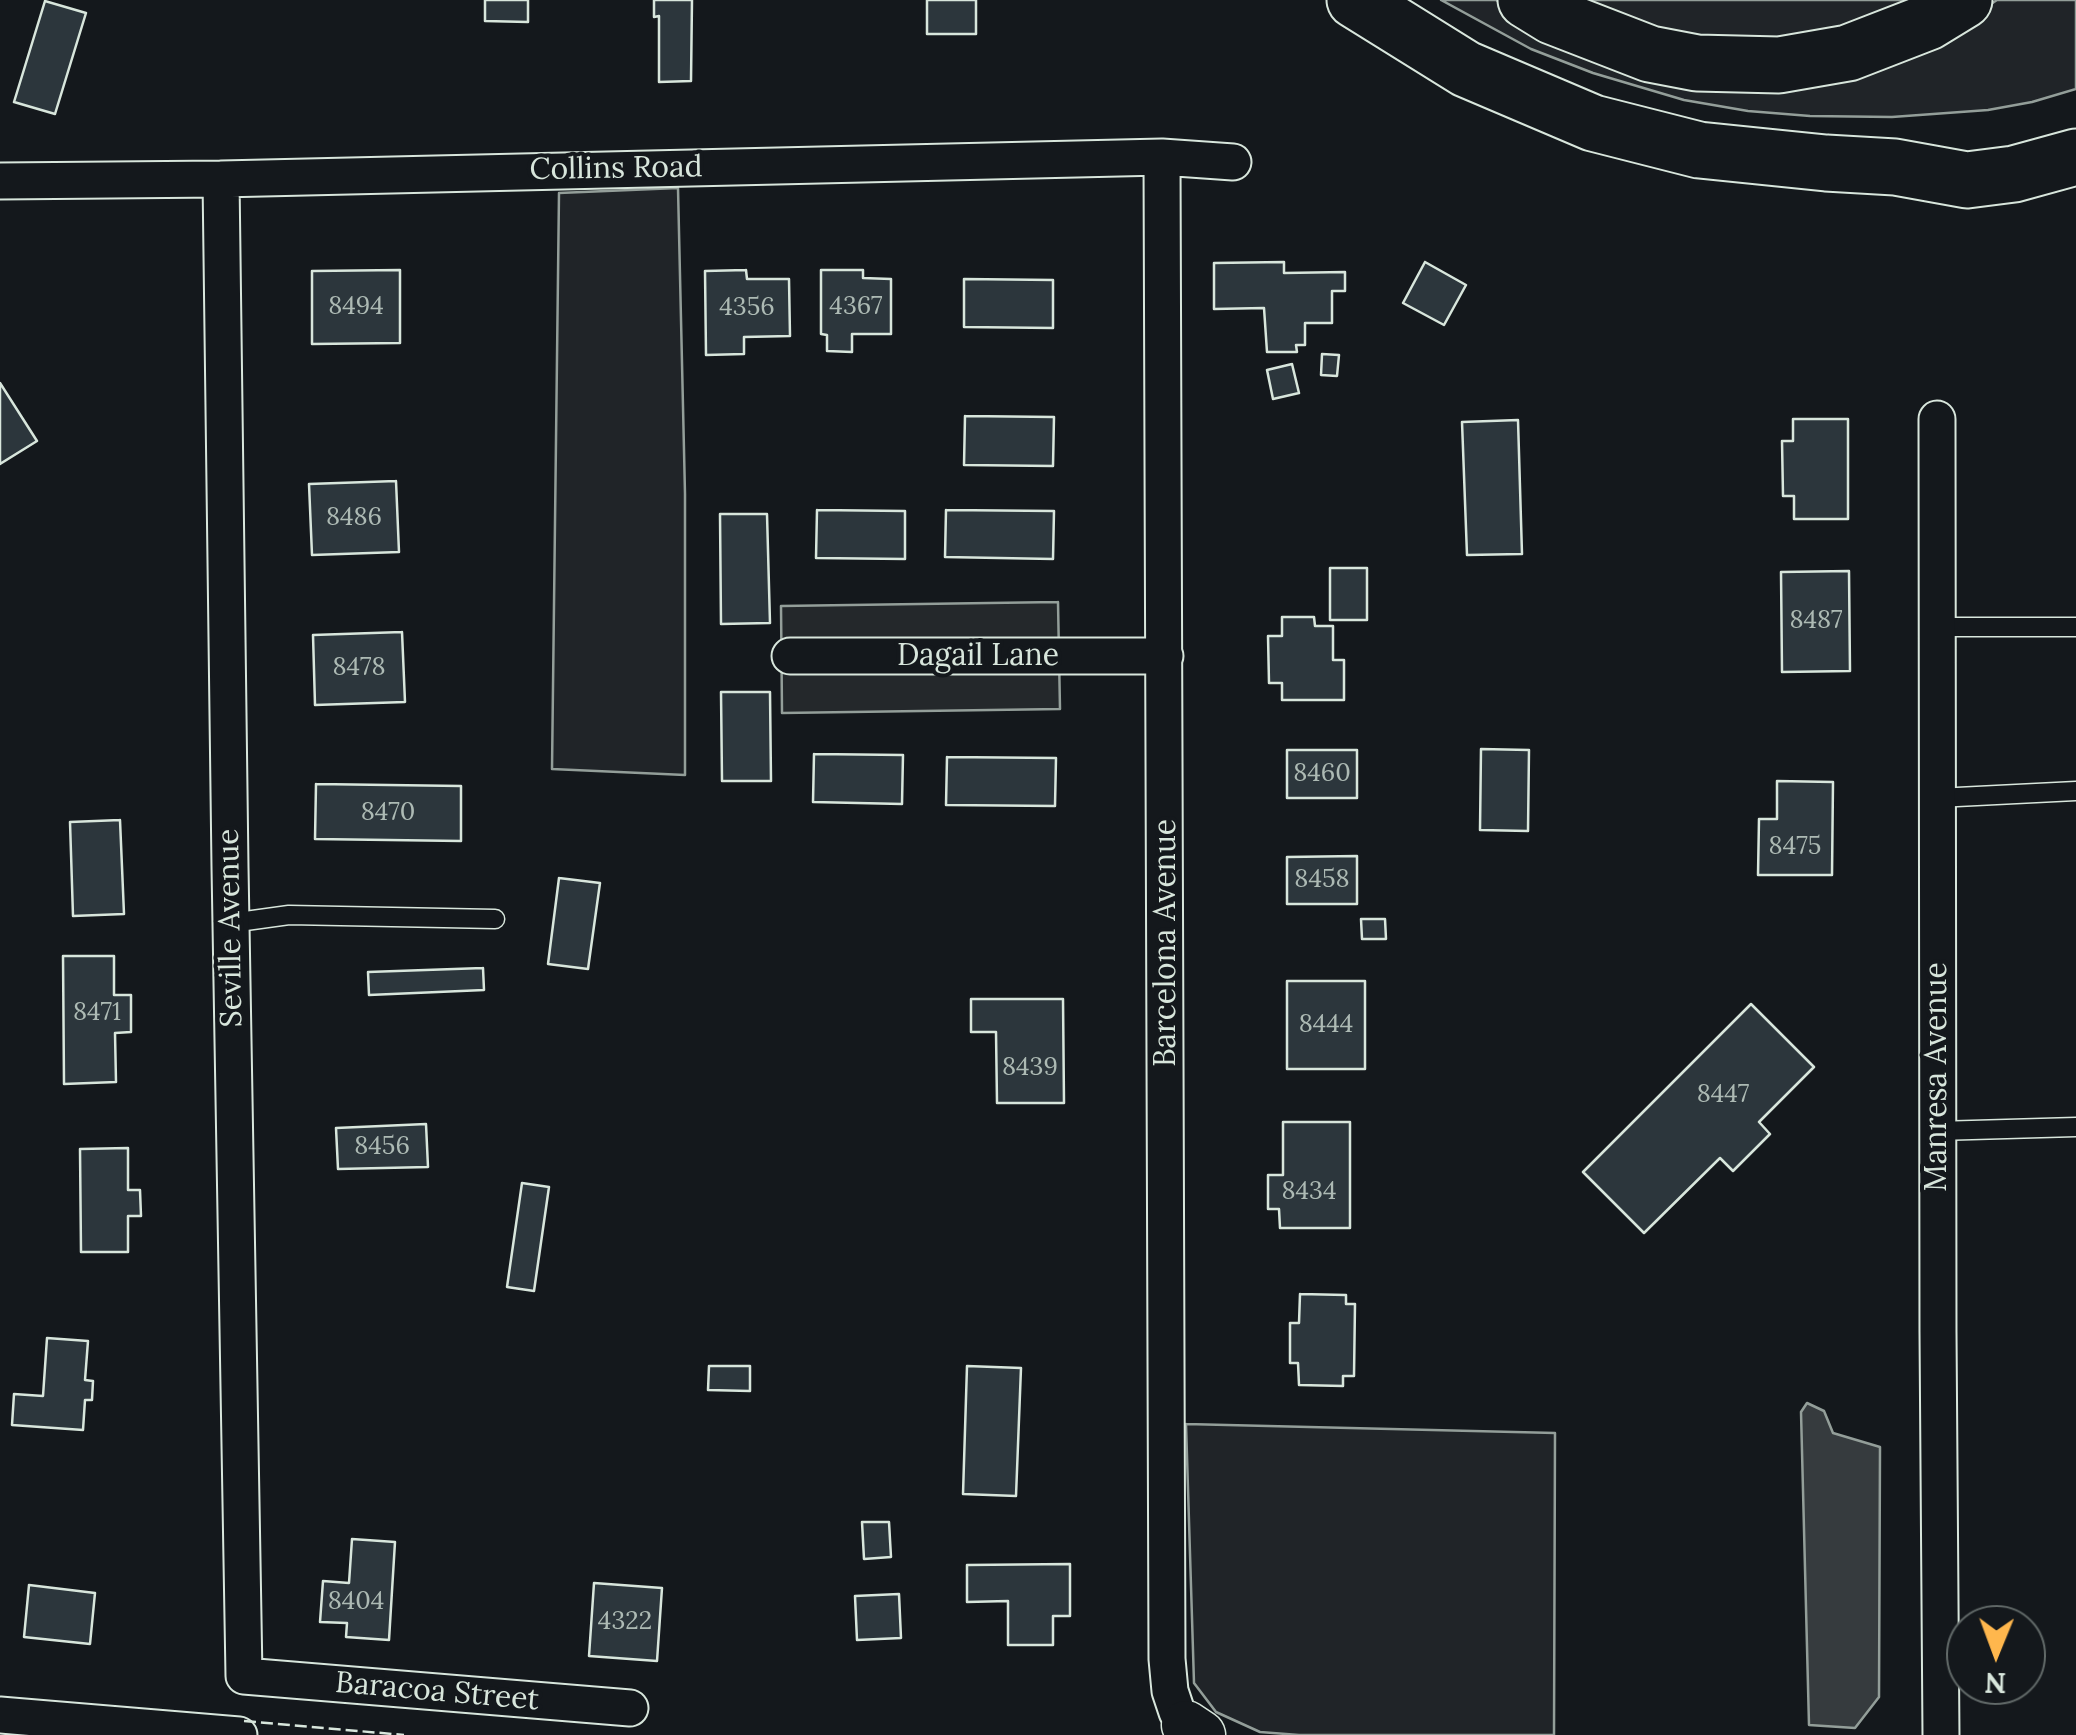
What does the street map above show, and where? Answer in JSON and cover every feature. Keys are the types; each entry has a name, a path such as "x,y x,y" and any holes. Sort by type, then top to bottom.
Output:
{"highway":[{"path":"1355,0 1466,69 1593,123 1699,150 1826,164 1895,166 1967,180 2014,174 2076,157"},
{"path":"1526,0 1552,16 1650,54 1697,62 1779,65 1848,53 1928,22 1964,0"},
{"path":"1895,166 2076,122"}],"street":[{"name":"Collins Road","path":"0,181 1162,157 1232,162"},
{"name":"Barcelona Avenue","path":"1162,157 1168,1659 1170,1692 1177,1712 1194,1730"},
{"name":"Seville Avenue","path":"221,178 244,1676"},
{"name":"Manresa Avenue","path":"1937,419 1941,1735"},
{"name":"Dagail Lane","path":"790,656 1166,656"},
{"name":"Baracoa Street","path":"244,1676 630,1708"},
{"path":"0,1714 239,1735"}],"lane":[{"path":"1937,627 2076,627"},
{"path":"1937,798 2076,791"},
{"path":"231,924 290,915 495,919"},
{"path":"1938,1130 2076,1127"}],"shaded area":[{"path":"1441,0 1496,0 1520,16 1666,76 1985,8 1997,0 2076,0 2076,89 1988,110 1892,117 1748,111 1684,100 1593,73 1531,49"},
{"path":"1563,0 1934,0 1781,45 1665,38"},
{"path":"678,188 685,494 685,775 552,769 559,193"},
{"path":"1058,602 1060,709 782,713 781,606"},
{"path":"1807,1403 1824,1411 1833,1433 1880,1447 1879,1697 1855,1728 1809,1725 1801,1412"},
{"path":"1186,1424 1555,1433 1554,1735 1299,1735 1260,1732 1216,1712 1194,1683"}],"building":[{"path":"485,0 528,0 528,22 485,21"},
{"path":"654,0 692,0 691,81 659,82 659,16 654,17"},
{"path":"927,0 976,0 976,34 927,34"},
{"path":"45,1 86,13 55,114 14,102"},
{"path":"1284,262 1284,273 1345,272 1345,291 1332,291 1332,323 1305,323 1305,345 1296,345 1297,352 1267,352 1264,308 1214,309 1214,263"},
{"path":"1425,262 1466,285 1444,325 1403,303"},
{"path":"400,270 400,343 312,344 312,271"},
{"path":"746,270 747,279 789,279 790,336 744,337 744,354 706,355 705,271"},
{"path":"821,270 863,270 863,278 891,279 891,334 852,334 852,352 827,351 827,335 821,334"},
{"path":"964,279 1053,280 1053,328 964,327"},
{"path":"1322,354 1339,355 1337,376 1321,375"},
{"path":"1292,364 1299,393 1273,399 1267,370"},
{"path":"0,383 37,441 0,464"},
{"path":"965,416 1054,417 1053,466 964,465"},
{"path":"1793,419 1848,419 1848,519 1794,519 1794,496 1783,496 1782,441 1793,441"},
{"path":"1518,420 1522,554 1467,555 1462,422"},
{"path":"396,481 399,552 312,555 309,484"},
{"path":"817,510 905,511 905,559 816,558"},
{"path":"946,510 1054,511 1053,559 945,557"},
{"path":"720,514 767,514 770,623 721,624"},
{"path":"1330,568 1367,568 1367,620 1330,620"},
{"path":"1849,571 1850,671 1782,672 1781,572"},
{"path":"1282,617 1314,617 1315,626 1333,626 1333,660 1344,660 1344,700 1282,700 1282,683 1269,683 1268,636 1282,636"},
{"path":"402,632 405,702 315,705 313,635"},
{"path":"721,692 770,692 771,781 722,781"},
{"path":"1481,749 1529,750 1528,831 1480,830"},
{"path":"1287,750 1357,750 1357,798 1287,798"},
{"path":"814,754 903,755 902,804 813,802"},
{"path":"947,757 1056,758 1055,806 946,805"},
{"path":"1777,781 1833,782 1832,875 1758,875 1759,819 1777,819"},
{"path":"316,784 461,786 461,841 315,839"},
{"path":"120,820 124,914 73,916 70,822"},
{"path":"1357,856 1357,904 1287,904 1287,857"},
{"path":"559,878 600,883 588,969 548,964"},
{"path":"1361,919 1385,919 1386,939 1362,939"},
{"path":"63,956 114,956 114,995 131,995 131,1032 115,1033 116,1082 64,1084"},
{"path":"483,968 484,990 369,995 368,972"},
{"path":"1287,981 1365,981 1365,1069 1287,1069"},
{"path":"971,999 1063,999 1064,1103 997,1103 996,1032 971,1032"},
{"path":"1751,1004 1814,1067 1759,1122 1770,1134 1733,1171 1720,1158 1644,1233 1583,1172"},
{"path":"1283,1122 1350,1122 1350,1228 1280,1228 1279,1209 1268,1209 1268,1175 1283,1175"},
{"path":"426,1124 428,1167 338,1169 336,1128"},
{"path":"128,1148 128,1190 140,1190 141,1216 128,1216 128,1252 81,1252 80,1149"},
{"path":"522,1183 549,1187 534,1291 507,1287"},
{"path":"1300,1294 1346,1295 1346,1304 1355,1304 1354,1376 1343,1376 1343,1386 1299,1385 1298,1363 1290,1363 1290,1323 1299,1323"},
{"path":"47,1338 88,1341 85,1380 93,1381 92,1400 85,1400 83,1430 12,1425 14,1394 43,1396"},
{"path":"709,1366 750,1366 750,1391 708,1390"},
{"path":"967,1366 1021,1368 1016,1496 963,1494"},
{"path":"862,1522 889,1522 891,1557 864,1559"},
{"path":"352,1539 395,1542 389,1640 346,1637 347,1623 320,1622 323,1581 349,1583"},
{"path":"1070,1564 1070,1616 1053,1616 1053,1645 1008,1645 1008,1601 967,1602 967,1565"},
{"path":"594,1583 662,1588 657,1661 589,1656"},
{"path":"29,1585 95,1593 90,1644 24,1637"},
{"path":"899,1594 901,1638 857,1640 855,1596"}],"fence":[{"path":"244,1721 404,1735"}]}
